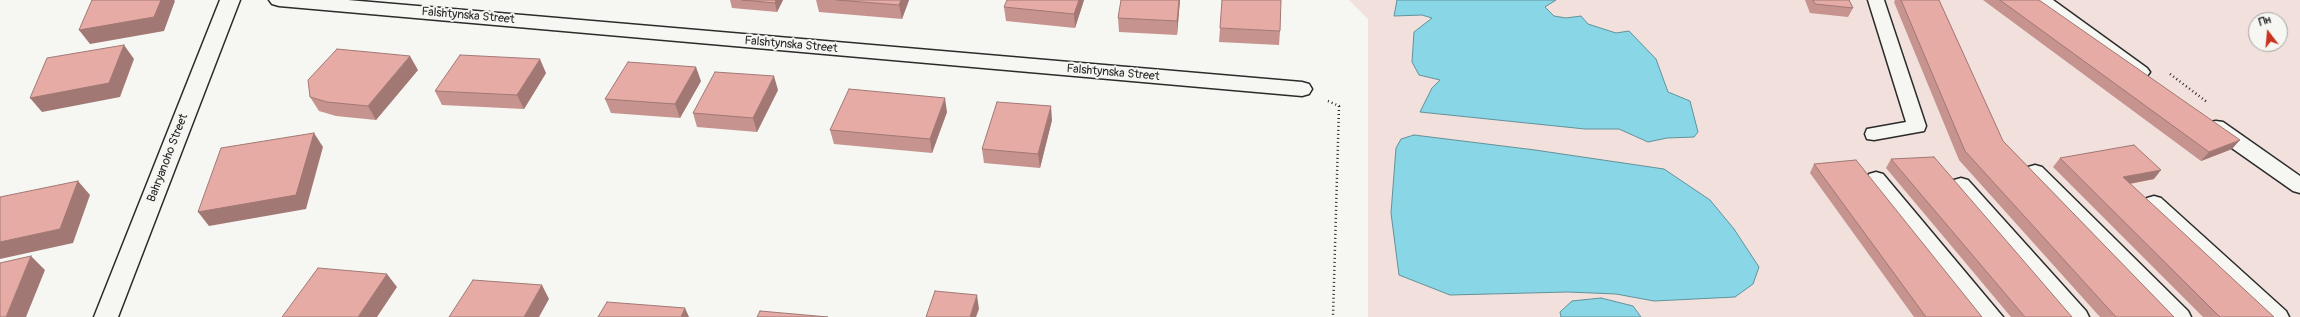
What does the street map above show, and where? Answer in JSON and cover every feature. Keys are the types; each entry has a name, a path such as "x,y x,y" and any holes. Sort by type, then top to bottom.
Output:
{"street":[{"name":"Bahryanoho Street","path":"106,317 230,0"},
{"name":"Falshtynska Street","path":"279,0 1302,89"}],"lane":[{"path":"1874,134 1917,126 1876,0"},
{"path":"2042,0 2158,75"},
{"path":"2208,112 2300,186"},
{"path":"2036,172 2180,317"},
{"path":"1876,179 1992,317"},
{"path":"1961,184 2078,317"},
{"path":"2154,203 2278,317"}],"path":[{"path":"2158,75 2208,112"},
{"path":"1302,89 1340,106 1333,317"}],"shaded area":[{"path":"1349,0 2300,0 2300,317 1368,317 1368,19"}],"water":[{"path":"1397,0 1556,0 1545,7 1554,16 1566,18 1581,16 1588,24 1616,33 1629,31 1656,59 1668,92 1690,101 1698,132 1694,137 1667,138 1648,142 1619,129 1585,129 1420,112 1432,88 1440,80 1419,75 1412,62 1414,32 1432,18 1422,15 1394,16"},
{"path":"1414,135 1535,150 1664,169 1710,200 1734,229 1759,267 1753,284 1735,297 1654,301 1616,294 1568,292 1450,295 1399,275 1391,213 1396,148 1401,139"},
{"path":"1601,298 1633,306 1641,317 1561,317 1560,312 1572,301"}],"building":[{"path":"92,0 161,0 154,17 79,30"},
{"path":"742,0 776,0 775,3"},
{"path":"837,0 901,0 899,5"},
{"path":"1007,0 1079,0 1074,14 1004,7"},
{"path":"1121,0 1179,0 1177,21 1118,18"},
{"path":"1222,0 1281,0 1280,31 1220,28"},
{"path":"1813,0 1849,0 1853,8 1815,4"},
{"path":"1901,0 1939,0 2003,141 2174,317 2116,317 1965,151"},
{"path":"2000,0 2039,0 2240,140 2209,152"},
{"path":"124,45 109,83 30,98 47,58"},
{"path":"337,49 410,56 368,106 327,102 310,97 308,80"},
{"path":"460,55 540,59 517,95 435,91"},
{"path":"628,62 696,67 675,104 605,99"},
{"path":"715,72 774,76 753,118 693,113"},
{"path":"849,89 945,98 930,139 830,130"},
{"path":"997,102 1051,106 1038,154 982,149"},
{"path":"314,133 296,195 198,212 221,148"},
{"path":"2134,145 2161,170 2123,177 2274,317 2220,317 2060,158"},
{"path":"1934,157 2072,317 2025,317 1891,159"},
{"path":"1856,160 1982,317 1926,317 1814,164"},
{"path":"78,181 60,229 0,242 0,197"},
{"path":"31,256 6,317 0,317 0,263"},
{"path":"318,268 387,274 358,317 282,317"},
{"path":"473,280 542,285 524,317 449,317"},
{"path":"935,291 977,295 970,317 926,317"},
{"path":"607,302 685,308 681,317 598,317"},
{"path":"760,311 828,317 757,317"}]}
